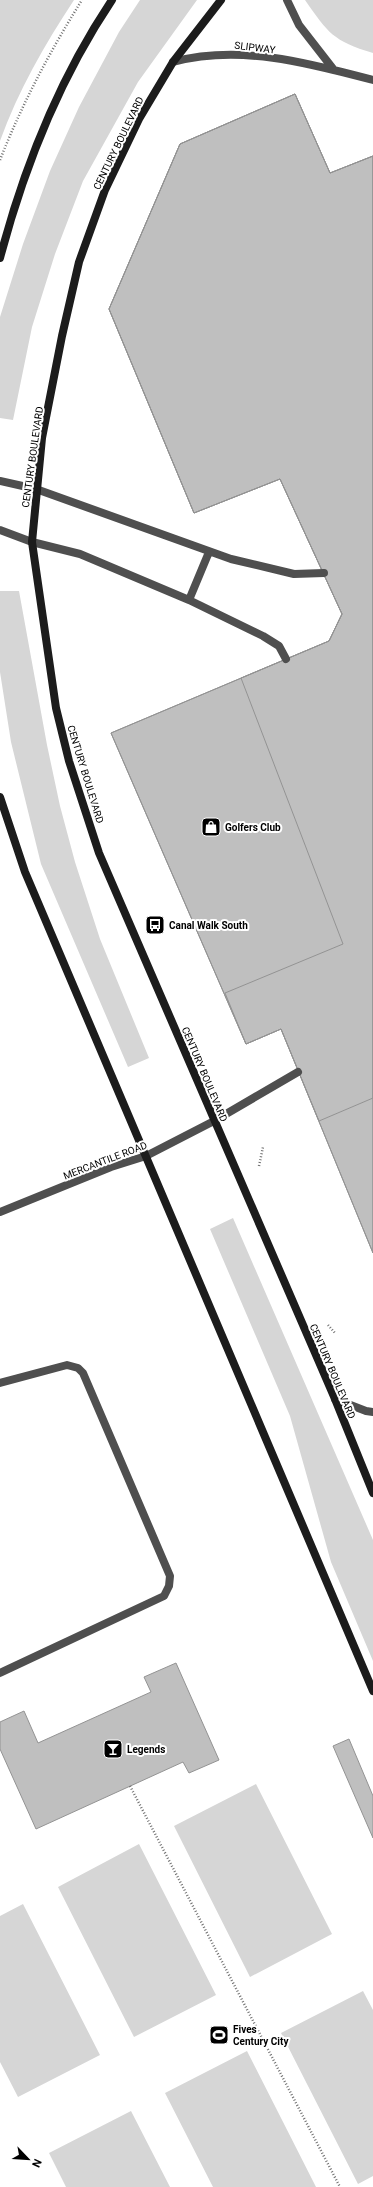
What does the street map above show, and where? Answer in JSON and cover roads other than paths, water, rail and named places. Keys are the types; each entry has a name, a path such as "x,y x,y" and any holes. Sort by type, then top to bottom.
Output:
{"main road":[{"path":"0,258 24,178 55,98 112,0"},
{"name":"CENTURY BOULEVARD","path":"221,0 173,62 139,119 105,190 79,262 62,336 42,438 32,542 56,708 69,761 99,853 335,1399 373,1493"},
{"path":"0,797 25,872 373,1692"}],"lane":[{"path":"287,0 298,25 334,70"},
{"name":"SLIPWAY","path":"173,62 192,57 231,53 334,70 373,80"},
{"path":"0,482 36,490 209,552 255,566 294,574 324,573"},
{"path":"0,530 32,542 80,554 189,600 263,636 279,646 286,658"},
{"path":"189,600 209,552"},
{"name":"MERCANTILE ROAD","path":"0,1212 111,1167 146,1156 214,1121 298,1072"},
{"path":"0,1383 67,1365 78,1368 83,1373 170,1576 170,1586 164,1596 0,1673"},
{"path":"335,1399 366,1411 373,1412"}],"place":[{"name":"Golfers Club","path":"211,827"},
{"name":"Canal Walk South","path":"155,925"},
{"name":"Legends","path":"113,1749"},
{"name":"Fives Century City","path":"219,2035"}]}
